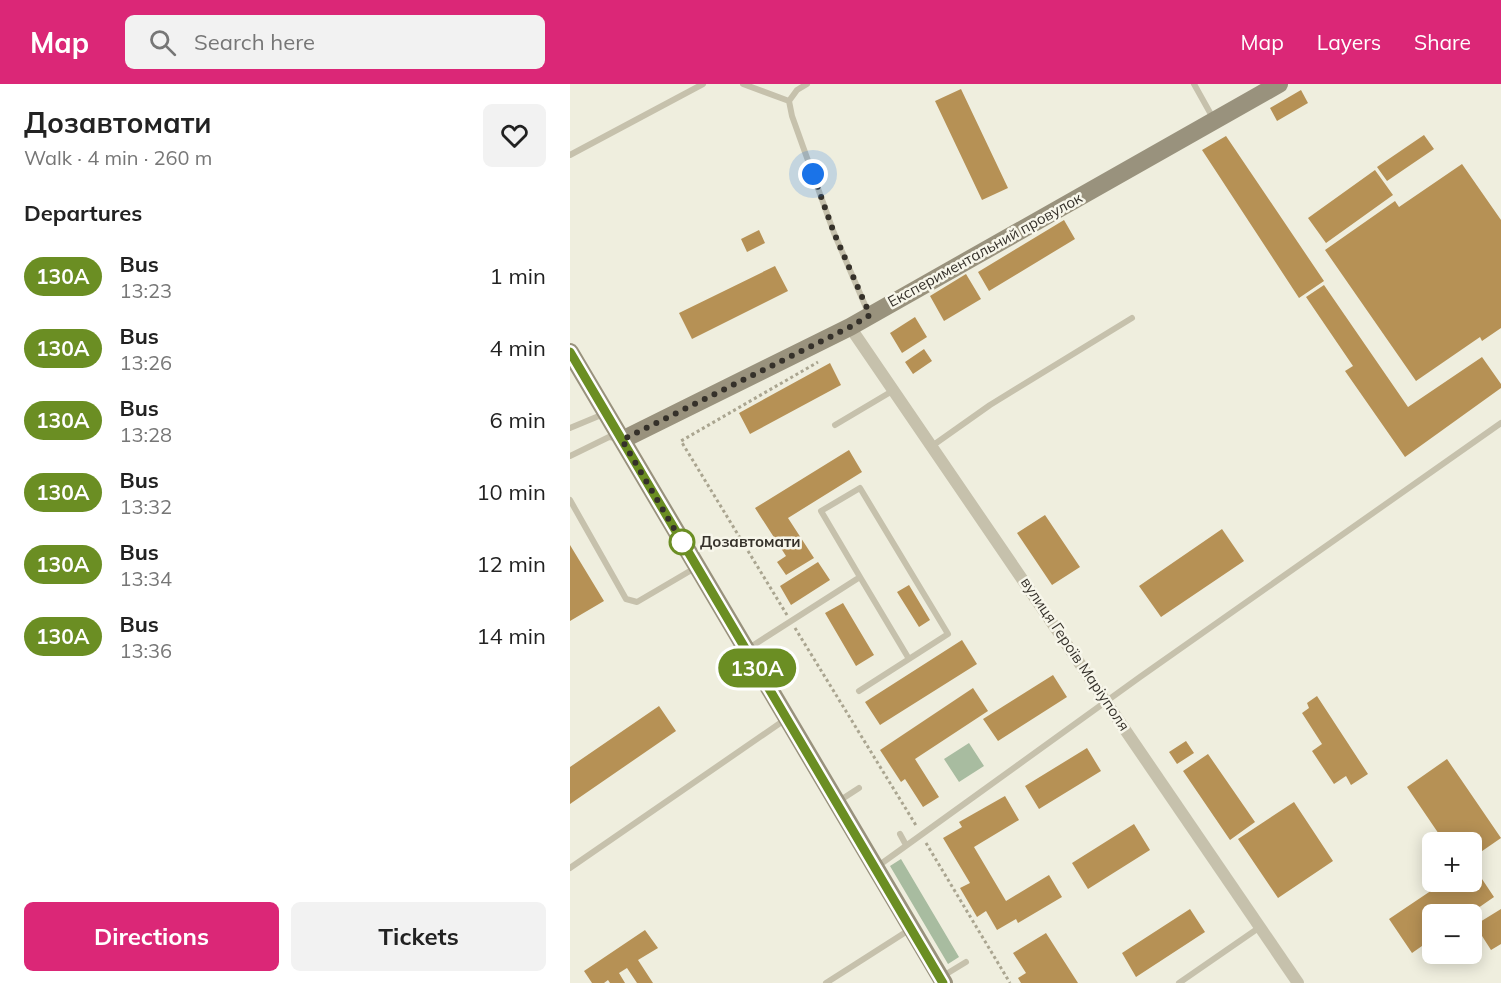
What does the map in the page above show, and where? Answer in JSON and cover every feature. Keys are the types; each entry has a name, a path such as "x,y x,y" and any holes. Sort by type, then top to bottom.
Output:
{"street":[{"name":"Експериментальний провулок","path":"622,440 850,327 1215,121 1237,112 1279,84"},
{"name":"вулиця Героїв Маріуполя","path":"850,327 1298,983"},
{"path":"570,352 942,980"}],"lane":[{"path":"570,155 703,84"},
{"path":"743,84 789,101"},
{"path":"807,84 797,90 789,101 792,116 834,233 870,315"},
{"path":"1194,84 1215,121"},
{"path":"932,446 990,405 1132,318"},
{"path":"835,425 894,390"},
{"path":"570,428 606,413"},
{"path":"875,868 1140,677 1501,423"},
{"path":"570,456 609,436 622,440"},
{"path":"859,691 909,659 948,634 860,488 821,511 909,659"},
{"path":"570,500 626,599 637,602 697,567"},
{"path":"746,650 860,577"},
{"path":"570,868 787,718"},
{"path":"836,802 859,789"},
{"path":"900,834 906,845"},
{"path":"1179,983 1260,927"},
{"path":"826,983 911,929"},
{"path":"942,980 966,962"}],"path":[{"path":"819,362 681,441 1010,983"}],"green space":[{"path":"969,743 984,766 959,782 944,759"},
{"path":"901,859 959,957 948,964 890,866"}],"building":[{"path":"961,89 1008,188 982,200 935,101"},
{"path":"1301,90 1308,103 1277,121 1270,108"},
{"path":"1424,135 1434,149 1387,181 1377,167"},
{"path":"1226,136 1324,281 1299,298 1202,150"},
{"path":"1462,164 1501,220 1501,328 1482,341 1480,337 1416,381 1325,250 1395,201 1399,207"},
{"path":"1375,170 1393,195 1326,243 1308,218"},
{"path":"1064,220 1075,239 989,291 978,272"},
{"path":"759,230 765,243 747,252 741,239"},
{"path":"775,266 788,291 692,339 679,313"},
{"path":"966,274 981,299 944,321 930,296"},
{"path":"1324,285 1408,407 1482,357 1501,384 1501,388 1405,457 1345,371 1353,366 1306,297"},
{"path":"915,317 927,337 902,353 890,333"},
{"path":"924,349 932,361 913,374 905,362"},
{"path":"830,363 841,385 750,434 739,413"},
{"path":"849,450 862,472 788,518 814,558 786,575 777,562 786,556 755,508"},
{"path":"1045,515 1080,567 1052,585 1017,533"},
{"path":"1222,529 1244,561 1161,617 1139,586"},
{"path":"570,545 604,601 570,621"},
{"path":"818,562 830,580 791,605 780,586"},
{"path":"909,585 930,620 919,627 897,592"},
{"path":"843,603 874,655 856,666 825,613"},
{"path":"962,640 977,664 880,725 865,702"},
{"path":"1053,675 1067,697 998,741 983,719"},
{"path":"973,688 988,711 915,759 939,797 923,807 905,779 901,782 880,750"},
{"path":"1317,696 1368,774 1351,785 1346,776 1334,784 1312,751 1322,744 1302,713 1309,708 1307,703"},
{"path":"659,706 676,731 570,804 570,767"},
{"path":"1186,741 1194,753 1177,764 1169,752"},
{"path":"1087,748 1101,771 1039,809 1025,786"},
{"path":"1208,754 1255,822 1230,840 1183,771"},
{"path":"1447,759 1501,838 1482,851 1482,832 1438,832 1407,787"},
{"path":"1005,796 1019,820 974,847 1006,901 1049,875 1062,897 1018,923 1016,919 997,930 986,911 977,917 960,888 970,883 943,838 962,827 959,822"},
{"path":"1294,802 1333,861 1278,898 1238,839"},
{"path":"1134,824 1150,850 1088,889 1072,863"},
{"path":"1482,879 1494,897 1482,905 1422,904 1422,946 1412,953 1389,919 1429,892 1482,892"},
{"path":"1190,909 1205,932 1136,977 1122,953"},
{"path":"1501,909 1501,944 1491,950 1482,936 1482,921"},
{"path":"645,930 658,948 638,960 653,983 637,983 627,968 619,973 625,983 610,983 608,980 604,983 592,983 584,971"},
{"path":"1046,933 1078,983 1021,983 1018,978 1026,973 1013,953"}],"bus line":[{"name":"130А","path":"570,352 943,983"}],"place":[{"name":"Дозавтомати","path":"682,542"}],"route":[{"path":"682,542 686,549 622,440 870,315 834,233 813,174"}]}
